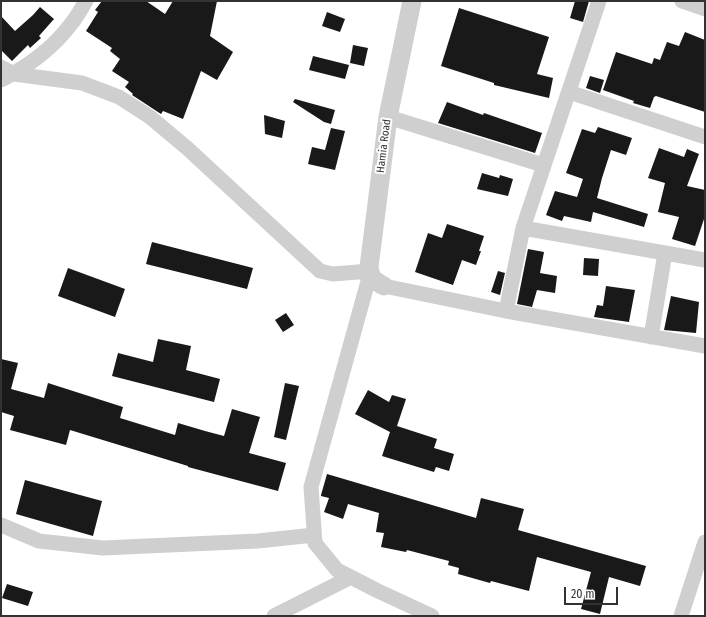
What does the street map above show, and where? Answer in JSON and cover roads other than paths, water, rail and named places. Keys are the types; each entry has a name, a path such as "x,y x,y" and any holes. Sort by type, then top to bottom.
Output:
{"street":[{"path":"5,74 46,51 71,25 86,1"},
{"name":"Hamia Road","path":"375,277 369,267 388,117 412,1"},
{"path":"506,311 523,228 599,1"},
{"path":"682,1 705,9"},
{"path":"5,74 82,83 119,97 150,116 187,148 320,271 333,274 375,277 506,311 705,346"},
{"path":"569,92 705,137"},
{"path":"388,117 543,165"},
{"path":"523,228 705,260"},
{"path":"651,337 665,253"},
{"path":"375,277 311,487 314,543 338,570 378,591 432,616"},
{"path":"1,525 39,541 103,548 258,541 314,535"},
{"path":"681,616 705,542"},
{"path":"274,616 351,577"}]}
